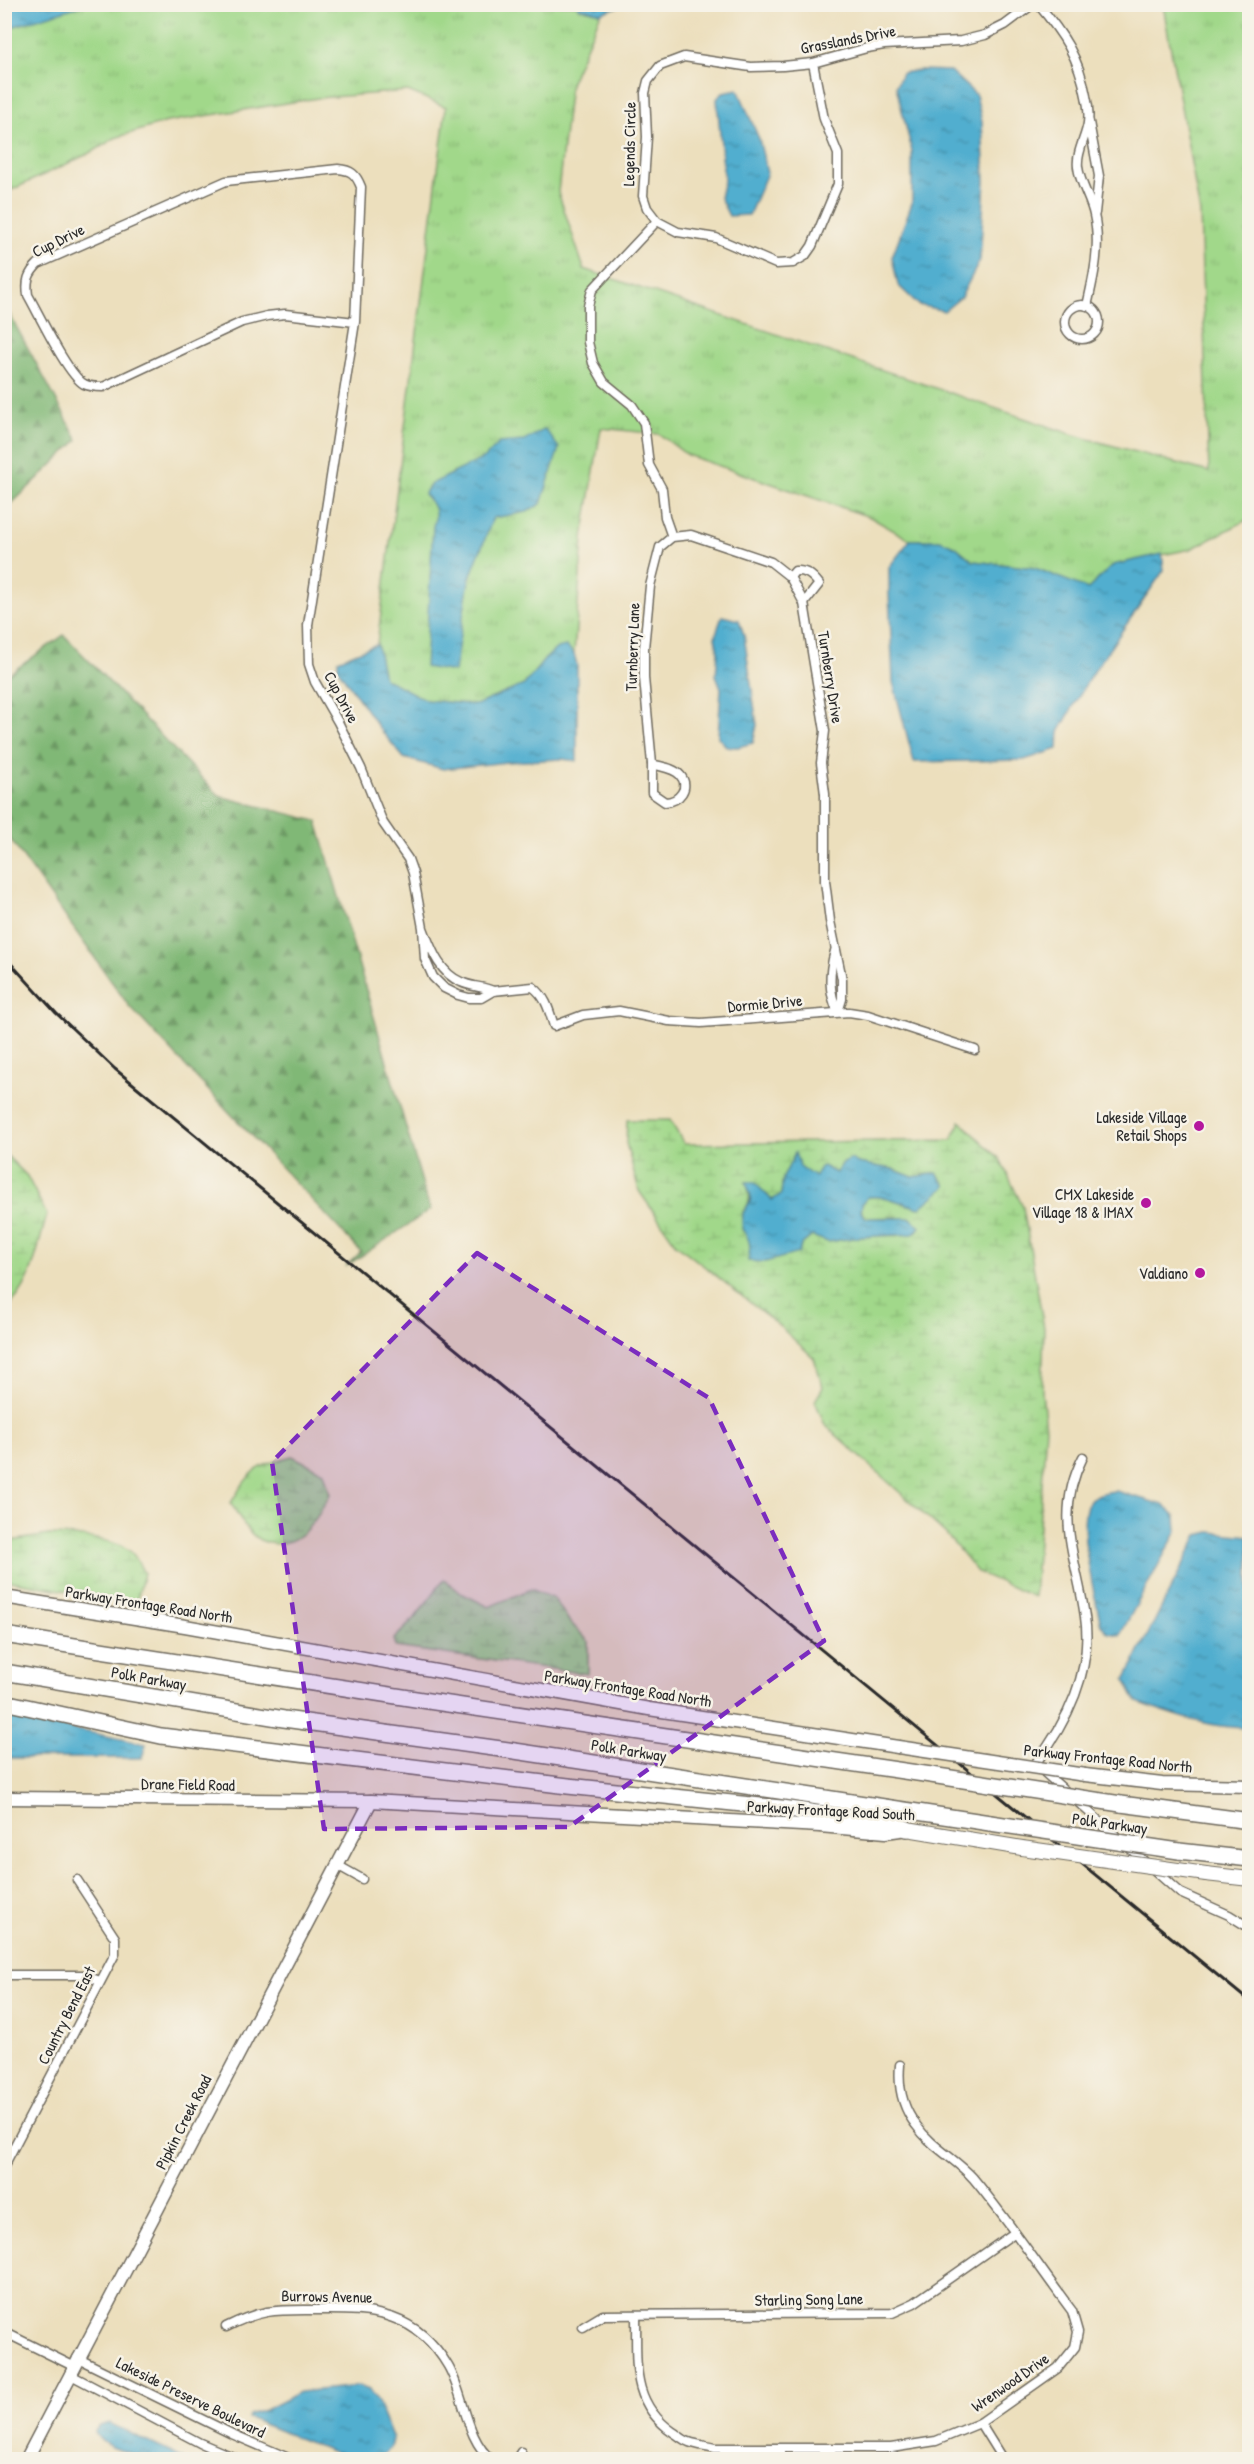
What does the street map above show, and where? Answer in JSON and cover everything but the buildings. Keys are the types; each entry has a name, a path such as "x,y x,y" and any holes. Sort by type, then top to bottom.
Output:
{"highway":[{"name":"Polk Parkway","path":"4,1635 435,1702 1181,1813 1250,1821"},
{"name":"Polk Parkway","path":"4,1672 284,1719 507,1750 1179,1851 1250,1859"},
{"path":"4,1702 161,1736 568,1786 781,1808 895,1824 907,1829"},
{"path":"1181,1813 1250,1813"}],"main road":[{"name":"Parkway Frontage Road North","path":"4,1597 185,1626 625,1705 898,1747 1162,1784 1250,1786"},
{"name":"Drane Field Road","path":"4,1798 371,1801"},
{"name":"Parkway Frontage Road South","path":"371,1801 820,1826 886,1832 907,1829 1022,1848 1250,1879"},
{"name":"Pipkin Creek Road","path":"26,2460 73,2366 371,1801"}],"street":[{"name":"Grasslands Drive","path":"660,66 684,57 751,67 813,63 867,48 914,42 961,41 985,35 1022,15 1034,4"},
{"path":"1038,4 1061,31 1074,54 1084,82 1099,176 1094,215 1096,256 1087,306"},
{"path":"672,537 665,517 662,489 649,465 644,423 632,405 604,382 593,363 588,342 588,306 592,290 657,221 678,232 716,238 776,264 793,263 805,256 812,246 838,184 838,154 824,119 813,63"},
{"name":"Legends Circle","path":"657,221 647,208 643,196 647,137 645,93 648,81 660,66"},
{"path":"1089,122 1078,166 1094,215"},
{"name":"Cup Drive","path":"355,322 285,314 242,322 103,387 92,387 83,384 72,371 28,295 26,283 30,273 38,264 226,181 348,169 357,177 361,187 355,322 308,625 309,664 315,682 361,768 383,823 408,859 413,873 423,928"},
{"path":"1075,306 1087,306 1092,308 1099,317 1099,328 1096,333 1086,339 1075,338 1067,331 1065,320 1067,314 1075,306"},
{"name":"Turnberry Drive","path":"672,537 691,535 762,557 790,577 804,603 825,731 820,763 825,794 825,881 830,921 842,979 842,999 838,1012"},
{"name":"Turnberry Lane","path":"652,764 673,770 681,777 684,787 680,797 670,802 660,800 652,792 652,764 644,678 645,619 656,556 660,547 672,537"},
{"path":"790,577 795,571 803,570 813,576 819,584 804,603"},
{"path":"423,928 435,958 448,975 462,983 493,990"},
{"path":"423,928 425,959 433,977 448,990 469,998 481,998 493,990"},
{"path":"448,990 454,978"},
{"name":"Dormie Drive","path":"493,990 533,987 547,1002 554,1026 584,1015 618,1011 669,1021 701,1023 838,1012 867,1015 975,1050"},
{"path":"1083,1457 1071,1483 1068,1528 1070,1551 1085,1617 1087,1640 1083,1664 1066,1717 1035,1764 1180,1893 1229,1915 1250,1928"},
{"path":"337,1865 362,1879"},
{"name":"Country Bend East","path":"4,2166 115,1954 114,1938 77,1880"},
{"path":"4,1975 83,1975 100,1981"},
{"name":"Wrenwood Drive","path":"636,2315 637,2375 642,2397 652,2414 687,2442 716,2448 891,2448 936,2441 980,2423 1058,2368 1075,2347 1078,2332 1072,2311 971,2176 934,2145 915,2125 902,2100 898,2084 900,2065"},
{"name":"Starling Song Lane","path":"584,2327 603,2315 892,2313 914,2303 1014,2233"},
{"name":"Burrows Avenue","path":"226,2327 252,2314 273,2310 362,2310 386,2314 406,2322 430,2342 448,2365 459,2388 478,2444 492,2460"},
{"path":"4,2332 73,2366"},
{"name":"Lakeside Preserve Boulevard","path":"73,2366 200,2443 240,2460"},
{"name":"Lakeside Preserve Boulevard","path":"73,2366 293,2460"},
{"path":"980,2423 1003,2460"},
{"path":"780,2449 780,2460"}],"highlighted area":[{"path":"477,1253 709,1398 824,1641 569,1827 324,1829 272,1462"}],"green space":[{"path":"83,4 577,5 601,13 570,84 558,192 584,269 1074,435 1209,472 1200,213 1163,5 1249,5 1249,519 1191,549 1113,565 1088,589 1035,568 973,561 956,547 940,540 910,540 870,517 687,455 659,434 601,428 583,538 574,654 566,646 545,659 524,685 476,705 426,700 383,678 377,644 446,107 408,91 318,98 167,122 115,138 94,151 5,193 5,29"},
{"path":"5,306 78,440 4,510"},
{"path":"64,635 219,796 317,821 430,1210 345,1267 361,1252 129,1006 5,832 5,677"},
{"path":"627,1120 670,1120 684,1144 952,1140 960,1121 1000,1159 1023,1207 1044,1328 1042,1392 1046,1428 1034,1597 977,1572 946,1534 825,1425 815,1401 823,1387 814,1358 776,1323 676,1244 639,1191 626,1143","holes":["795,1154 799,1167 815,1177 823,1166 836,1173 842,1164 858,1163 892,1169 913,1177 937,1173 946,1185 920,1208 875,1197 868,1197 862,1204 861,1212 866,1218 897,1217 918,1230 913,1234 859,1237 828,1242 812,1236 801,1245 800,1249 749,1261 751,1247 743,1213 749,1198 746,1182 754,1183 772,1200 781,1194 783,1178"]},
{"path":"5,1154 27,1176 47,1215 28,1278 22,1290 5,1309"},
{"path":"292,1456 324,1472 330,1494 311,1524 294,1539 284,1543 260,1540 247,1529 231,1503 255,1471"},
{"path":"49,1535 105,1541 132,1553 144,1573 136,1603 5,1580 5,1542"},
{"path":"444,1579 461,1593 489,1607 531,1589 554,1599 569,1621 588,1641 588,1674 396,1647 394,1639 415,1618"}],"water":[{"path":"5,4 83,4 83,5 5,29"},
{"path":"577,4 623,5 601,13 578,7"},
{"path":"921,70 950,71 976,95 982,122 985,181 980,260 961,297 944,311 919,305 898,285 892,257 912,203 912,151 896,86 902,73"},
{"path":"738,89 759,139 767,173 749,215 729,216 720,198 724,179 717,99 723,92"},
{"path":"545,429 559,448 541,504 527,512 493,518 469,580 454,672 425,667 435,513 424,494 431,484 486,457 499,443 524,441"},
{"path":"910,540 940,540 956,547 973,561 1035,568 1088,589 1113,565 1162,554 1164,570 1088,680 1059,732 1058,749 1024,760 914,762 893,682 889,593 889,567"},
{"path":"722,616 739,620 744,635 757,725 753,743 738,747 727,747 718,737 721,688 716,675 718,652 715,637"},
{"path":"377,644 384,678 426,700 476,705 524,685 545,659 557,648 566,646 574,654 577,665 577,761 562,759 507,762 443,769 404,758 379,728 338,669 338,660"},
{"path":"795,1153 800,1167 815,1177 820,1167 823,1166 836,1173 842,1164 851,1159 858,1163 892,1169 913,1177 937,1173 946,1186 920,1208 875,1197 868,1197 862,1204 861,1212 866,1218 911,1218 920,1227 913,1234 859,1237 828,1242 812,1236 801,1245 799,1253 765,1262 748,1261 750,1244 742,1229 743,1213 751,1197 746,1182 754,1182 772,1200 781,1194 783,1178"},
{"path":"1116,1491 1163,1505 1176,1516 1177,1531 1120,1635 1108,1633 1101,1625 1088,1563 1084,1528 1085,1514 1090,1500 1100,1494"},
{"path":"1210,1532 1249,1536 1249,1728 1206,1723 1137,1702 1125,1680 1198,1535"},
{"path":"5,1715 146,1744 142,1758 5,1758"},
{"path":"358,2386 369,2390 377,2400 393,2439 391,2448 378,2459 351,2459 248,2418 249,2415 265,2410 299,2392"},
{"path":"109,2423 184,2459 149,2457 109,2445 100,2439 95,2431 99,2426"}],"railway":[{"path":"4,956 56,1013 115,1069 1250,2002"}],"place":[{"name":"Lakeside Village Retail Shops","path":"1199,1126"},
{"name":"CMX Lakeside Village 18 & IMAX","path":"1146,1203"},
{"name":"Valdiano","path":"1200,1273"}]}
